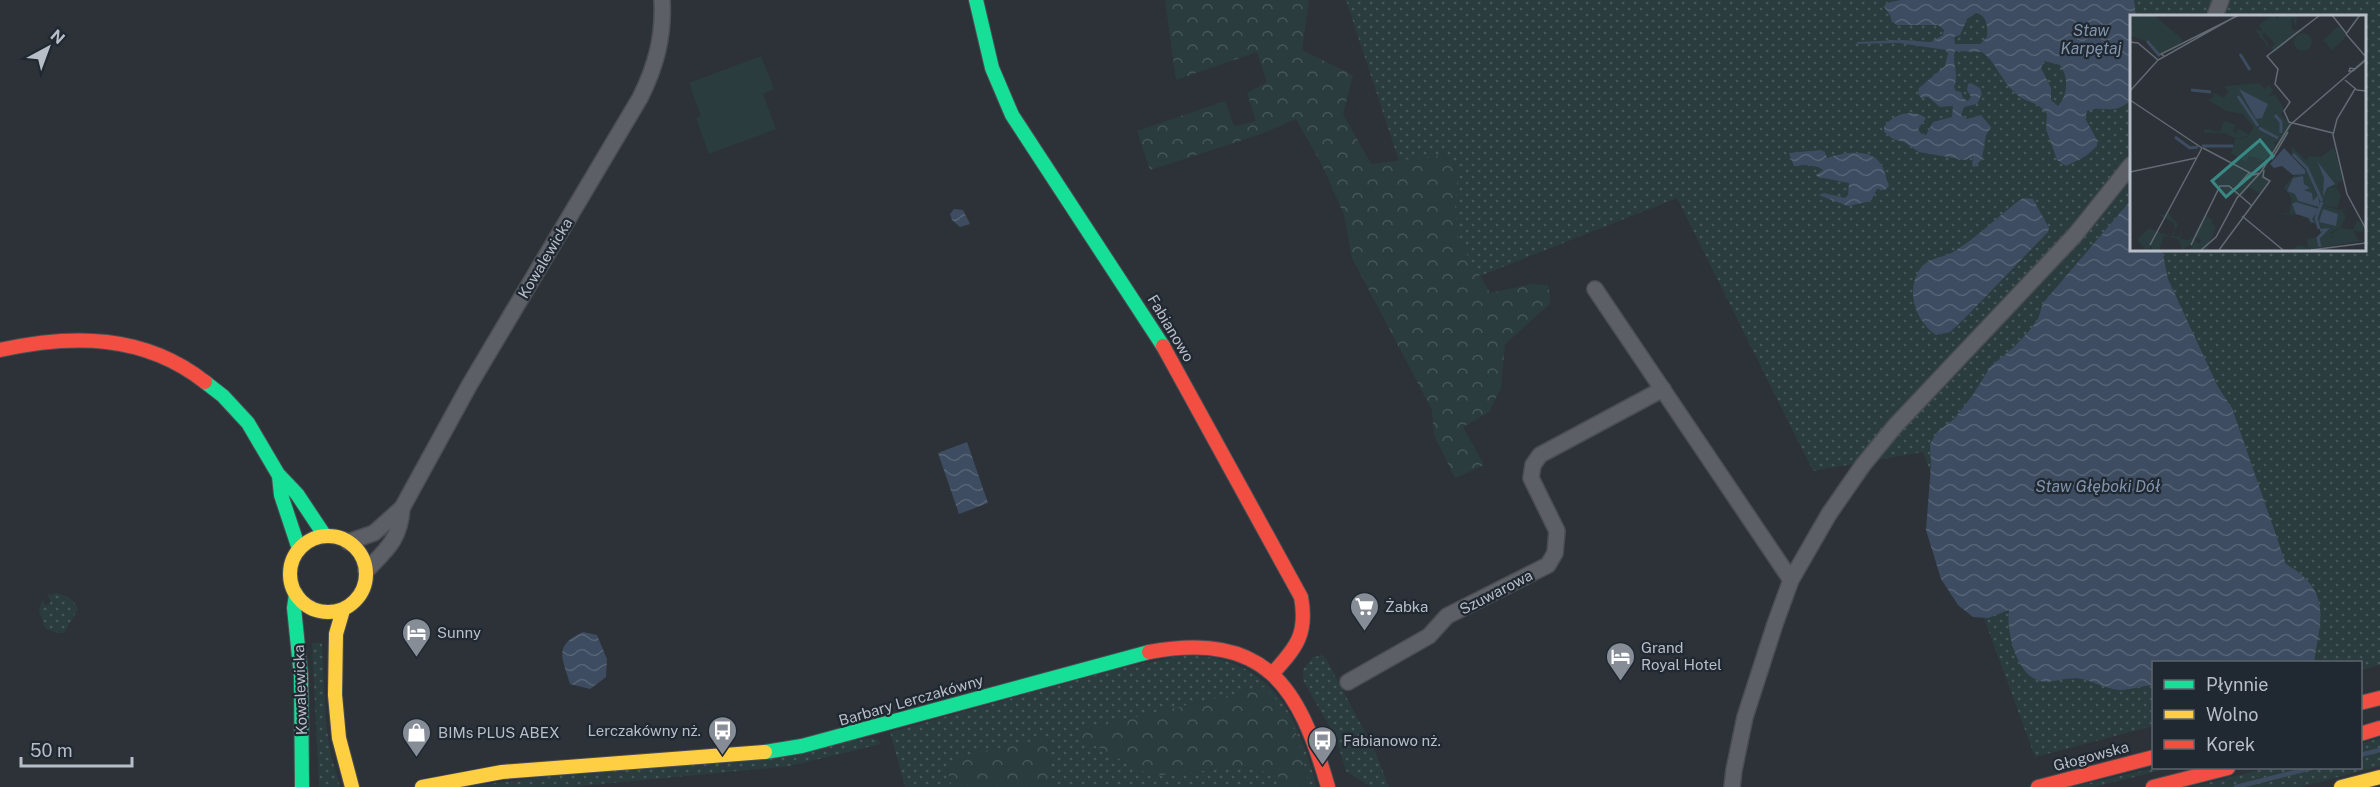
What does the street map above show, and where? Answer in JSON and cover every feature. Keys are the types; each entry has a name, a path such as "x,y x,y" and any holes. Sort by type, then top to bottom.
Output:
{"street":[{"name":"Kowalewicka","path":"348,542 374,533 402,508 470,384 648,83 661,39 662,0"},
{"name":"Fabianowo","path":"976,0 997,85 1012,114 1155,332 1300,597 1304,621 1301,639 1272,674"},
{"path":"2215,15 2221,0"},
{"path":"1732,787 1745,717 1791,580 1829,514 1872,453 2074,235 2130,166"},
{"path":"1595,288 1791,580"},
{"path":"0,350 40,341 66,338 90,339 130,346 167,359 205,382 230,404 258,437 279,476 296,492 325,536"},
{"name":"Szuwarowa","path":"1348,682 1429,636 1447,616 1548,565 1555,553 1557,531 1531,478 1533,465 1540,455 1663,389"},
{"path":"279,476 281,495 299,549"},
{"name":"Kowalewicka","path":"366,571 394,540 401,523 402,508"},
{"path":"325,536 333,536 348,542 360,554 366,571 363,590 358,598 343,609 330,613 318,611 305,604 296,594 290,578 292,561 299,549 311,540 325,536"},
{"name":"Kowalewicka","path":"296,594 294,608 301,676 302,787"},
{"path":"343,609 336,634 337,719 352,787"},
{"name":"Barbary Lerczakówny","path":"422,787 502,772 757,753 802,746 1130,656 1175,647 1202,647 1228,651 1246,657 1272,674 1285,687 1298,706 1314,742 1328,787"},
{"path":"2362,704 2380,698"},
{"path":"2362,734 2380,728"},
{"name":"Głogowska","path":"2038,787 2152,758"},
{"path":"2153,787 2224,769"},
{"path":"2341,787 2380,777"}],"green space":[{"path":"1165,0 1309,0 1302,50 1353,75 1343,114 1371,164 1443,155 1460,170 1455,204 1458,239 1490,293 1532,284 1548,285 1551,303 1505,344 1501,388 1489,412 1463,427 1484,465 1455,478 1434,435 1432,410 1352,258 1344,215 1322,165 1296,119 1261,134 1150,170 1137,131 1225,101 1234,126 1256,121 1247,93 1267,82 1257,52 1176,80"},
{"path":"1346,0 2380,0 2380,665 2362,670 2362,661 2152,661 2152,726 2035,757 1923,452 1813,471 1677,198 1442,291"},
{"path":"761,56 774,89 763,94 776,129 709,154 696,118 701,116 689,83"},
{"path":"57,593 70,598 78,609 64,633 45,628 39,610 42,600 46,606 51,602 47,595"},
{"path":"312,643 322,643 326,723 331,755 340,787 319,787"},
{"path":"1321,654 1326,659 1375,751 1389,787 1371,787 1346,771 1336,738 1303,680 1303,670 1313,657"},
{"path":"1186,655 1219,659 1244,669 1276,694 1296,727 1317,787 1310,787 1303,762 1265,687 1076,731 1084,740 1152,776 1241,767 1277,774 1283,787 1053,787 1048,739 946,765 952,787 905,787 890,732 1121,668"},
{"path":"1265,687 1278,702 1297,735 1310,787 1283,787 1277,774 1241,767 1152,776 1084,740 1075,731"},
{"path":"871,738 879,740 881,744 790,766 570,787 463,787"},
{"path":"1048,738 1053,787 952,787 946,765 974,753"},
{"path":"2380,738 2380,766 2300,787 2192,787 2263,769 2362,769 2362,744"},
{"path":"2152,768 2166,769 2095,787 2072,787"}],"water":[{"name":"Staw Karpętaj","path":"1901,0 2134,0 2136,15 2130,15 2130,101 2119,108 2087,111 2085,118 2097,140 2097,146 2086,156 2066,166 2057,160 2046,129 2047,114 2043,109 2016,94 1982,52 1955,51 1956,82 1954,87 1956,91 1961,92 1963,98 1968,101 1971,97 1967,90 1968,84 1971,83 1980,88 1982,94 1977,104 1964,107 1961,115 1967,119 1981,115 1991,127 1986,135 1982,159 1975,167 1972,166 1973,157 1965,160 1919,152 1904,142 1893,139 1884,132 1884,127 1898,116 1915,113 1926,118 1918,129 1922,135 1926,135 1933,122 1952,117 1953,106 1940,107 1928,97 1921,98 1918,93 1919,88 1945,66 1948,53 1946,50 1899,43 1858,44 1856,42 1903,40 1931,42 1943,35 1944,30 1938,25 1897,25 1884,7 1886,3","holes":["1976,13 1985,19 1987,37 1980,44 1955,44 1954,37 1960,35 1967,19","2044,61 2060,65 2066,80 2064,97 2058,106 2051,100 2051,88 2041,68"]},
{"path":"1821,150 1825,152 1827,158 1849,153 1873,156 1883,168 1889,186 1885,190 1877,189 1871,201 1848,206 1819,195 1824,193 1845,198 1848,195 1849,183 1818,177 1816,175 1823,170 1818,167 1794,166 1789,153"},
{"path":"2023,198 2033,199 2049,228 2048,232 1950,332 1936,335 1923,322 1915,305 1913,287 1920,269 1923,265 1962,246"},
{"name":"Staw Głęboki Dół","path":"2130,201 2130,250 2162,250 2168,279 2218,387 2232,408 2286,564 2301,574 2317,595 2320,619 2314,661 2152,661 2152,685 2122,690 2077,678 2040,681 2025,670 2014,651 2009,629 2009,610 1988,618 1973,617 1958,605 1941,579 1926,530 1931,465 1930,444 1937,432 1954,419 1972,396 1991,366 2029,331 2038,319 2043,303"},
{"path":"954,209 963,210 970,224 960,227 952,220 950,214"},
{"path":"967,442 988,503 959,514 938,453"},
{"path":"583,632 597,635 607,659 606,677 590,689 570,684 562,654 567,643"}],"waterway":[{"path":"2362,754 2380,750"},
{"path":"2236,787 2307,769"}],"traffic: fast":[{"path":"976,0 992,68 1012,115 1163,346"},
{"path":"205,382 223,396 248,423 278,474 297,494 325,536"},
{"path":"279,476 281,495 299,549"},
{"path":"296,594 294,608 301,676 302,787"},
{"path":"765,752 802,746 1149,652"}],"traffic: slow":[{"path":"328,536 343,539 355,547 363,559 366,574 363,589 355,601 343,609 328,612 313,609 301,601 293,589 290,574 293,559 301,547 313,539 328,536"},
{"path":"343,610 336,634 335,695 339,738 352,787"},
{"path":"422,787 502,772 765,752"},
{"path":"2341,787 2380,777"}],"traffic: jam":[{"path":"0,350 80,340 107,342 157,354 182,366 205,382"},
{"path":"1163,346 1301,597 1303,621 1298,640 1272,674"},
{"path":"1149,652 1189,648 1222,650 1249,659 1272,674 1289,694 1304,720 1328,787"},
{"path":"2362,702 2380,698"},
{"path":"2362,733 2380,728"},
{"path":"2038,787 2152,758"},
{"path":"2153,787 2224,769"}],"place":[{"name":"Żabka","path":"1364,632"},
{"name":"Sunny","path":"416,658"},
{"name":"Grand Royal Hotel","path":"1620,682"},
{"name":"Lerczakówny nż.","path":"722,756"},
{"name":"BIMs PLUS ABEX","path":"417,758"},
{"name":"Fabianowo nż.","path":"1322,766"}]}
